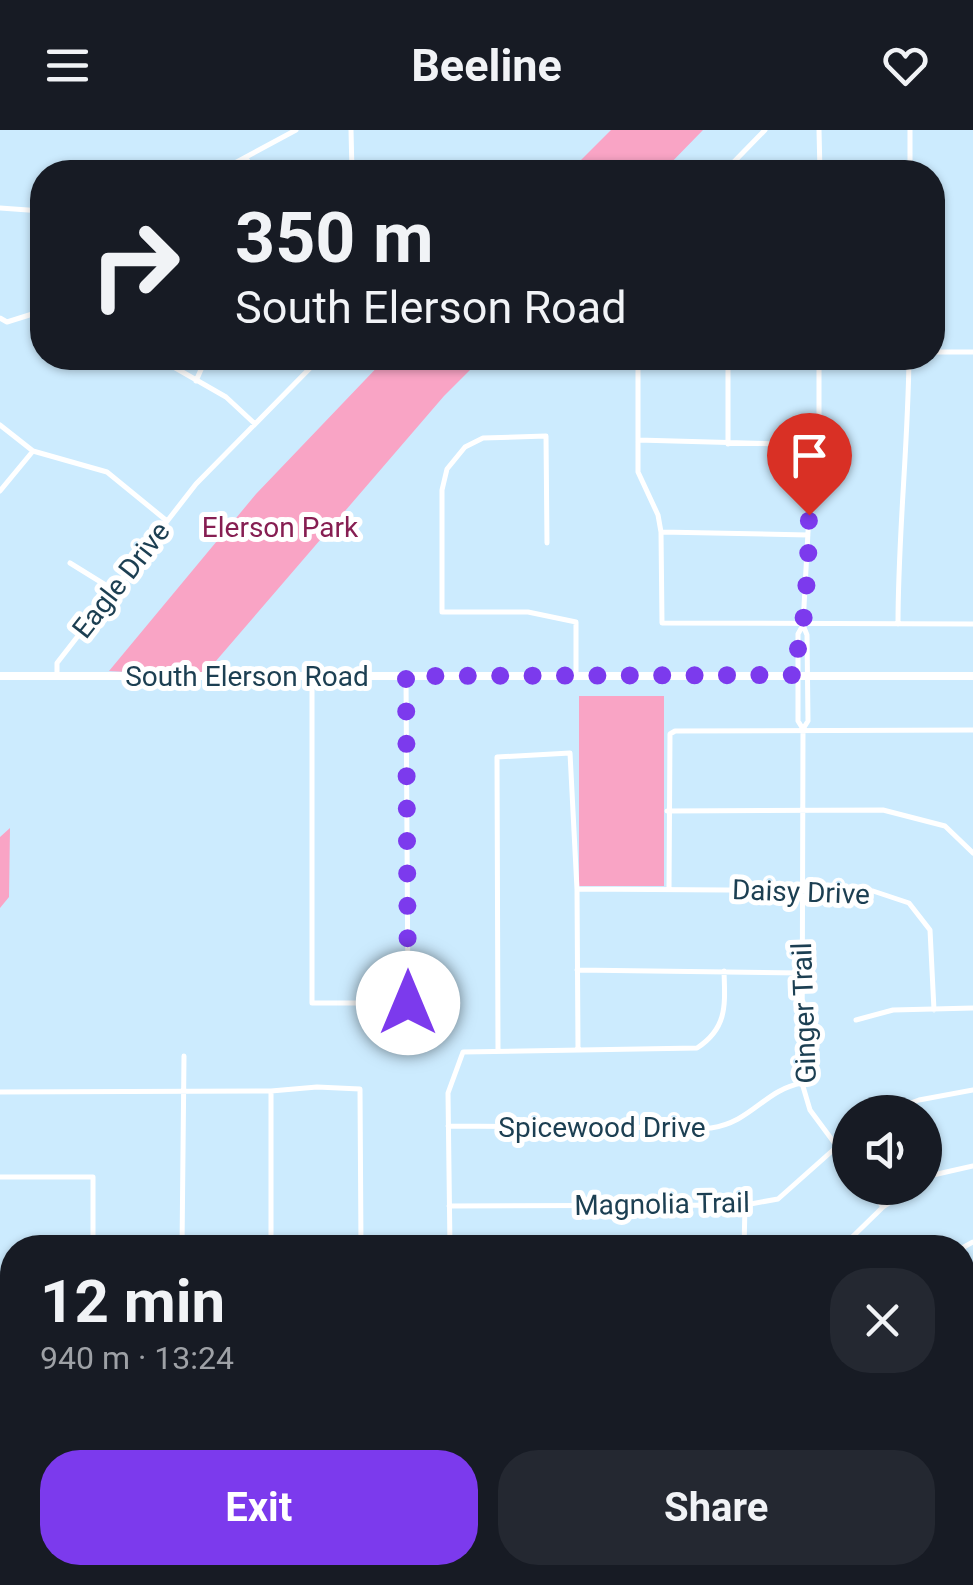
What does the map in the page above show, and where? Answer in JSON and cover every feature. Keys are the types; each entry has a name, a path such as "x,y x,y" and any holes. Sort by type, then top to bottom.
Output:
{"street":[{"path":"242,160 296,130"},
{"path":"351,130 352,160"},
{"path":"736,160 766,130"},
{"path":"819,130 820,160"},
{"path":"910,130 910,160"},
{"path":"0,208 30,210"},
{"path":"0,318 7,322 30,315"},
{"path":"945,352 973,352"},
{"path":"179,370 226,397 255,424"},
{"path":"196,380 201,370"},
{"name":"Eagle Drive","path":"57,676 58,663 196,484 308,370"},
{"path":"638,370 638,472 658,515 661,532 662,623 973,624"},
{"path":"728,370 728,444"},
{"name":"Ginger Trail","path":"819,370 819,445 810,490 803,625 798,634 802,675 798,721 804,730 802,1083 810,1110 832,1140"},
{"path":"898,624 898,535 909,431 909,370"},
{"path":"0,425 33,450 108,472 167,521"},
{"path":"546,543 546,436 483,438 459,453 448,469 442,490 442,612 528,612 576,622 576,676"},
{"path":"638,440 819,445"},
{"path":"0,490 33,450"},
{"path":"661,532 808,535"},
{"path":"70,563 112,589"},
{"name":"South Elerson Road","path":"0,676 973,676"},
{"path":"312,676 312,1003 408,1003 406,676"},
{"path":"669,890 670,734 675,731 973,730"},
{"path":"498,1049 497,757 570,753 578,1048"},
{"path":"668,811 883,810 945,826 972,849"},
{"name":"Daisy Drive","path":"576,889 873,890 910,903 930,930 934,1010"},
{"path":"577,970 802,973"},
{"path":"450,1235 448,1093 463,1052 697,1048 711,1039 723,1021 724,971"},
{"path":"856,1020 893,1010 973,1008"},
{"path":"182,1235 184,1056"},
{"name":"Spicewood Drive","path":"448,1126 712,1128 742,1120 771,1093 802,1083"},
{"path":"0,1092 271,1091 317,1087 360,1090 361,1235"},
{"path":"942,1096 973,1090"},
{"path":"271,1091 271,1235"},
{"name":"Magnolia Trail","path":"449,1206 745,1206 778,1199 832,1149"},
{"path":"942,1172 973,1166"},
{"path":"0,1178 93,1177 93,1235"},
{"path":"744,1235 745,1206"},
{"path":"854,1235 884,1206"}],"green space":[{"path":"611,130 703,130 674,160 581,160"},
{"name":"Elerson Park","path":"375,370 470,370 203,676 109,671 256,494"},
{"path":"579,696 664,696 664,886 579,886"},
{"path":"10,828 9,897 0,908 0,837"}],"route":[{"path":"408,1003 406,676 798,675 809,515"}]}
